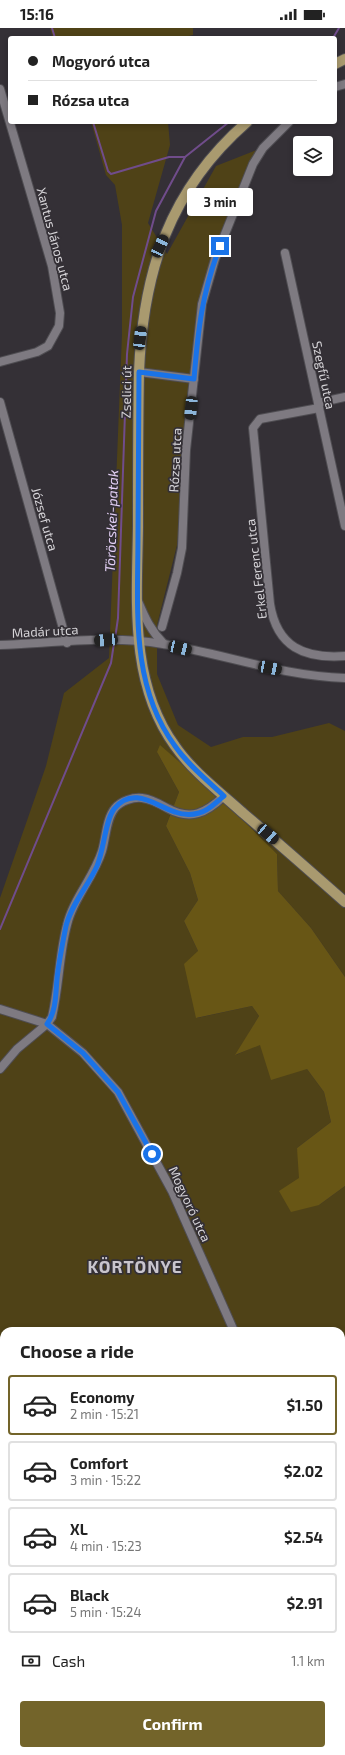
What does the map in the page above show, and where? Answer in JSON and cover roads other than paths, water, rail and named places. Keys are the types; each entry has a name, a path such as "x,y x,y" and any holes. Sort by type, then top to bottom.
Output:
{"main road":[{"name":"Zselici út","path":"245,124 221,147 196,178 177,208 160,246 152,271 144,308 140,338 139,372 137,598 139,641 146,685 155,710 175,746 198,772 224,796 345,902"}],"street":[{"name":"Xantus János utca","path":"0,89 4,116 52,266 60,313 59,326 48,346 37,352 0,362"},
{"name":"Rózsa utca","path":"162,628 177,573 182,548 186,450 202,304 215,259 253,164 263,148 287,124"},
{"name":"Szegfű utca","path":"285,253 345,526"},
{"path":"139,372 194,379"},
{"path":"319,405 345,397"},
{"name":"József utca","path":"0,402 67,643"},
{"name":"Erkel Ferenc utca","path":"319,405 260,419 253,428 273,621 280,635 292,648 310,654 345,656"},
{"path":"137,598 148,624 154,634 164,644"},
{"name":"Madár utca","path":"0,646 106,640 139,641 164,644 296,674 345,678"},
{"path":"0,1069 17,1049 47,1024 52,1017 58,972 67,924 97,867 110,817 115,808 122,802 132,798 142,798 154,801 175,812 187,814 200,813 211,808 224,796"},
{"path":"0,1009 47,1024"},
{"name":"Mogyoró utca","path":"47,1024 83,1053 118,1092 172,1191 232,1327"}],"waterway":[{"path":"52,28 54,36"},
{"name":"Töröcskei-patak","path":"334,36 339,28"},
{"path":"94,124 108,171 111,174 169,157 185,157"},
{"name":"Töröcskei-patak","path":"115,639 118,618 127,354 133,297 156,211 185,157 226,124"},
{"name":"Töröcskei-patak","path":"0,929 111,663 114,643"}],"district":[{"name":"KÖRTÖNYE","path":"135,1266"}]}
